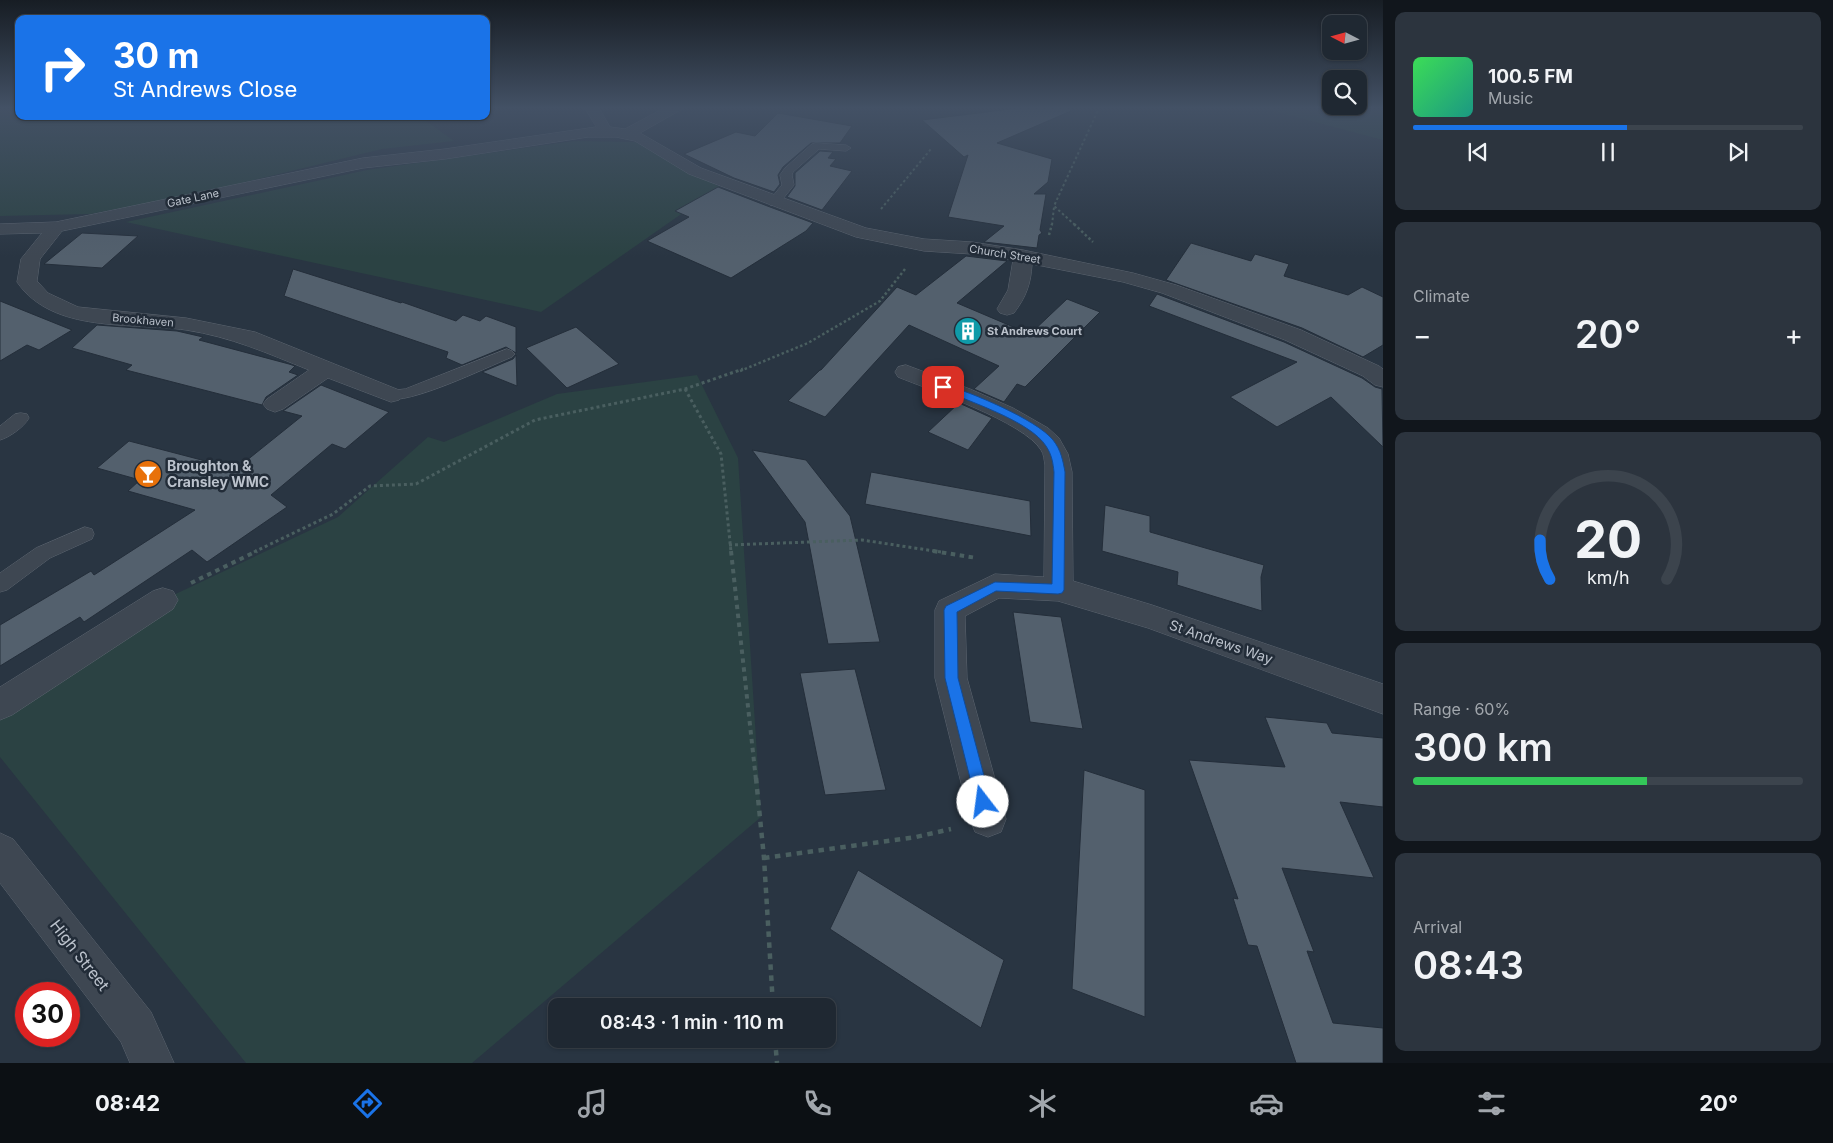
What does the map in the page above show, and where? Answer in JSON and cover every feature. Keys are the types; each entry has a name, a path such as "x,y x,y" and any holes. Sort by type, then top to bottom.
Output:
{"street":[{"name":"Gate Lane","path":"0,229 56,227 363,164 410,158"},
{"name":"Church Street","path":"673,158 695,171 774,202 862,233 924,245 972,248 1023,256 1126,277 1169,289 1293,335 1379,372"},
{"name":"Brookhaven","path":"56,227 31,259 26,282 41,296 72,313 186,324 247,337 391,395"},
{"path":"1007,309 1017,295 1022,282 1023,256"},
{"path":"275,404 325,369"},
{"path":"906,372 1017,418 1035,429 1049,442 1057,457 1059,472 1058,590"},
{"name":"St Andrews Way","path":"988,819 951,678 950,610 995,586 1058,590 1152,618 1383,699"},
{"path":"0,705 163,600"},
{"name":"High Street","path":"0,852 136,1028 152,1063"}],"lane":[{"path":"774,202 788,185 786,175 789,170 803,158"},
{"path":"391,395 407,394 507,354"},
{"path":"0,434 21,418"},
{"path":"0,584 43,553 85,534"}],"path":[{"path":"862,233 923,158"},
{"path":"1076,158 1054,206 1068,221 1126,270 1126,277"},
{"path":"163,600 179,588 334,514 370,486 416,484 535,420 685,389 719,379 808,343 880,301 924,245"},
{"path":"685,389 721,454 764,858 773,998"},
{"path":"730,545 862,540 985,559"},
{"path":"764,858 916,837 988,819"},
{"path":"776,1048 777,1063"}],"green space":[{"path":"0,158 346,158 196,194 90,214 0,216"},
{"path":"456,158 666,158 720,187 541,312 126,222 367,170"},
{"path":"697,375 738,458 761,817 472,1063 246,1063 0,757 0,705 163,600 338,517 428,437 444,442 557,394"}],"building":[{"path":"692,158 794,158 783,167 778,175 780,184 774,192 734,178"},
{"path":"812,158 836,159 830,166 852,171 822,210 787,197 795,186 795,173"},
{"path":"967,158 1052,159 1048,182 1034,194 1046,194 1040,230 1042,233 1039,235 1037,248 984,242 1004,226 948,217"},
{"path":"718,187 813,223 806,231 731,278 647,241 689,217 675,211"},
{"path":"82,233 138,236 102,268 44,264"},
{"path":"1191,243 1251,261 1255,254 1289,264 1284,276 1348,295 1362,287 1383,297 1383,345 1363,357 1302,328 1166,280"},
{"path":"966,256 1007,261 957,303 1030,334 1067,299 1100,312 1025,387 1017,384 1004,402 974,389 999,366 909,325 825,417 788,401 821,370 897,287 916,295"},
{"path":"293,269 402,302 456,321 463,315 480,321 486,316 516,327 516,353 506,347 462,365 446,358 448,352 284,296"},
{"path":"1157,294 1284,342 1382,389 1383,447 1331,397 1277,427 1230,397 1297,362 1149,306"},
{"path":"0,301 72,330 39,350 27,345 0,361"},
{"path":"97,325 177,331 203,337 199,340 295,366 289,372 298,375 266,397 262,405 126,370 132,365 72,348"},
{"path":"576,327 619,364 567,388 526,348"},
{"path":"516,355 517,386 482,372 513,359"},
{"path":"321,385 389,412 345,449 332,444 271,495 287,507 207,562 192,550 84,622 80,617 0,666 0,625 91,571 94,575 195,510 128,491 140,480 97,468 129,441 236,469 302,416 283,411"},
{"path":"959,403 992,418 968,450 928,432"},
{"path":"752,450 806,460 850,516 880,642 828,644 805,522"},
{"path":"871,472 1030,501 1031,536 865,504"},
{"path":"1105,505 1150,516 1150,532 1264,565 1261,577 1262,611 1177,585 1178,572 1102,551"},
{"path":"1013,612 1061,617 1083,729 1030,722"},
{"path":"855,669 886,790 825,795 800,673"},
{"path":"1265,717 1327,723 1332,733 1383,738 1383,807 1340,802 1374,878 1282,868 1314,952 1307,951 1333,1023 1383,1028 1383,1063 1296,1063 1257,946 1248,945 1233,898 1238,899 1189,760 1285,767"},
{"path":"1084,770 1145,790 1145,1017 1072,989"},
{"path":"858,870 1004,960 981,1028 830,929"}],"place":[{"name":"St Andrews Court","path":"968,331"},
{"name":"Broughton & Cransley WMC","path":"148,474"}],"route":[{"path":"943,387 1017,418 1035,429 1049,442 1057,457 1059,472 1058,590 995,586 950,610 951,678 983,802"}]}
